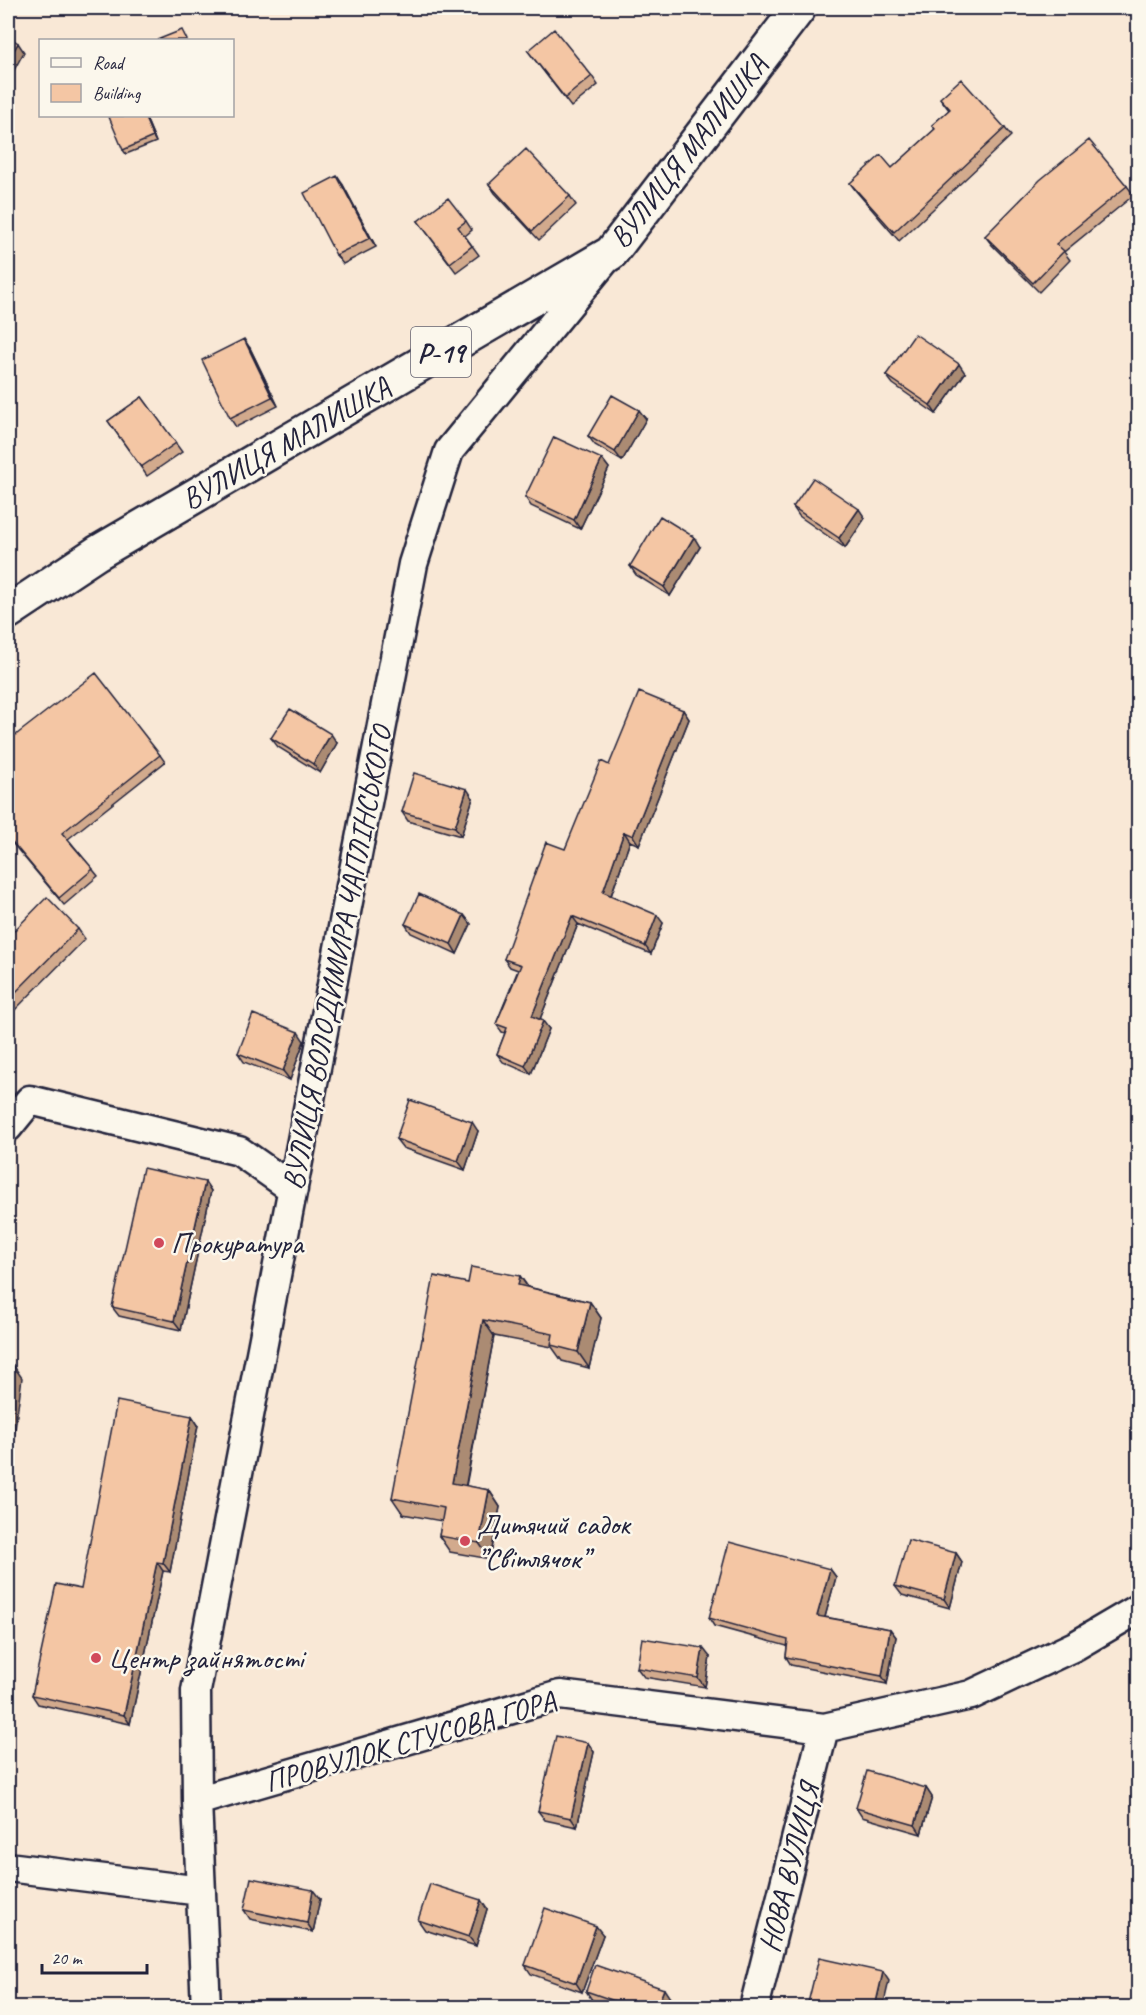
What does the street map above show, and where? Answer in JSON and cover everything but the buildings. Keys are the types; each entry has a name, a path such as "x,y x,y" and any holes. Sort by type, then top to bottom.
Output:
{"main road":[{"name":"ВУЛИЦЯ МАЛИШКА","path":"8,612 97,553 611,253 799,8"}],"street":[{"name":"ВУЛИЦЯ ВОЛОДИМИРА ЧАПЛІНСЬКОГО","path":"206,2007 197,1801 196,1691 413,564 449,452 611,253"},
{"path":"8,1127 30,1100 239,1151 292,1189"},
{"name":"ПРОВУЛОК СТУСОВА ГОРА","path":"197,1801 560,1695 824,1728 971,1695 1075,1646 1138,1609"},
{"name":"НОВА ВУЛИЦЯ","path":"754,2007 824,1728"},
{"path":"8,1867 201,1891"}],"place":[{"name":"Прокуратура","path":"159,1243"},
{"name":"Дитячий садок ”Світлячок”","path":"465,1541"},
{"name":"Центр зайнятості","path":"96,1658"}]}
